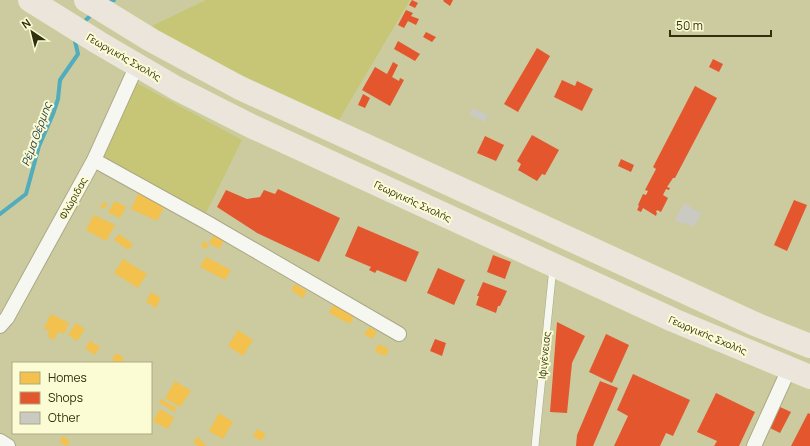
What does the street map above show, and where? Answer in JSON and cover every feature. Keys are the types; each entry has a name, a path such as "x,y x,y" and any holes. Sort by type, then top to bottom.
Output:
{"main road":[{"name":"Γεωργικής Σχολής","path":"30,0 137,66 196,99 251,126 452,220 553,264 673,320 810,378"},
{"path":"86,0 190,62 247,92 749,321 810,346"}],"street":[{"name":"Φλώριδας","path":"0,326 7,318 94,160 137,66"},
{"path":"94,160 206,222 399,334"},
{"path":"754,446 789,370"},
{"path":"0,442 8,446"}],"lane":[{"name":"Ιφιγένειας","path":"535,446 553,264"}],"shaded area":[{"path":"206,0 410,0 339,120 219,64 150,27"},
{"path":"135,82 242,140 204,217 99,159"}],"building: Homes":[{"path":"139,192 165,205 157,221 131,209"},
{"path":"115,201 126,207 120,218 108,212"},
{"path":"105,202 108,205 102,209 100,206"},
{"path":"94,215 115,225 106,241 86,230"},
{"path":"119,234 133,244 128,250 114,240"},
{"path":"214,235 224,241 219,249 209,243"},
{"path":"204,241 209,245 205,249 201,245"},
{"path":"206,257 231,270 225,280 200,267"},
{"path":"123,259 147,274 138,288 114,273"},
{"path":"295,284 307,291 303,298 291,290"},
{"path":"151,292 161,298 156,308 146,302"},
{"path":"334,303 355,314 350,324 329,313"},
{"path":"51,314 69,323 64,334 59,331 54,340 47,336 50,332 44,328"},
{"path":"76,323 85,329 77,341 68,335"},
{"path":"369,327 377,332 372,339 364,334"},
{"path":"238,330 253,340 243,356 228,346"},
{"path":"90,341 100,347 95,355 85,348"},
{"path":"378,344 389,349 386,356 375,352"},
{"path":"116,353 124,358 122,362 115,362 112,360"},
{"path":"175,381 191,391 180,407 165,398"},
{"path":"161,399 177,408 174,412 159,402"},
{"path":"160,409 174,417 168,429 153,421"},
{"path":"219,413 233,422 223,439 209,431"},
{"path":"257,429 266,434 261,441 253,436"},
{"path":"63,436 70,441 67,446 59,442"},
{"path":"198,437 206,445 205,446 198,446 193,441"}],"building: Shops":[{"path":"412,0 418,3 415,8 409,5"},
{"path":"453,0 450,6 443,1"},
{"path":"406,10 413,13 411,16 419,19 416,25 408,21 404,28 398,25"},
{"path":"426,32 436,37 432,42 423,37"},
{"path":"398,41 420,54 415,61 394,49"},
{"path":"537,48 550,56 518,112 504,104"},
{"path":"713,59 723,64 719,72 709,67"},
{"path":"393,62 398,65 392,77 399,81 400,78 404,80 390,106 362,90 375,67 387,74"},
{"path":"562,80 575,86 577,81 593,89 582,111 554,97"},
{"path":"695,86 717,98 675,178 673,178 667,187 670,188 669,190 666,189 663,195 668,198 661,212 657,210 656,216 643,208 641,212 637,210 638,205 643,194 646,195 648,191 645,190 656,169 653,167"},
{"path":"363,94 370,98 365,108 358,105"},
{"path":"532,135 559,150 545,175 542,174 537,181 518,170 521,164 517,161"},
{"path":"485,136 504,145 496,161 477,153"},
{"path":"621,159 634,165 631,172 618,166"},
{"path":"278,189 340,218 319,262 257,233 217,207 226,190 247,199 260,197 264,190 275,194"},
{"path":"794,200 807,205 787,251 774,245"},
{"path":"358,226 419,252 406,282 377,270 375,273 369,270 371,267 345,256"},
{"path":"493,255 511,262 505,279 487,272"},
{"path":"438,268 465,280 454,305 427,293"},
{"path":"483,282 507,291 500,306 498,306 496,313 476,305 479,296 477,296"},
{"path":"557,322 585,336 572,363 567,413 550,412"},
{"path":"606,334 629,345 612,383 589,372"},
{"path":"435,339 446,343 442,356 430,351"},
{"path":"633,374 690,400 673,436 666,433 660,446 614,446 628,416 617,410"},
{"path":"600,381 618,388 593,446 576,446 577,435"},
{"path":"716,393 755,412 739,446 714,446 717,441 697,432"},
{"path":"780,407 791,412 780,433 770,428"},
{"path":"808,413 810,414 810,446 791,446"}],"building: Other":[{"path":"473,108 488,115 485,122 469,114"},
{"path":"684,203 699,213 700,211 702,212 694,227 687,223 686,225 675,220"}],"waterway":[{"name":"Ρέμα Θέρμης","path":"104,2 114,0"},
{"name":"Ρέμα Θέρμης","path":"81,25 93,13"},
{"name":"Ρέμα Θέρμης","path":"0,214 26,194 39,146 58,99 60,80 78,54 75,41 76,37"}]}
